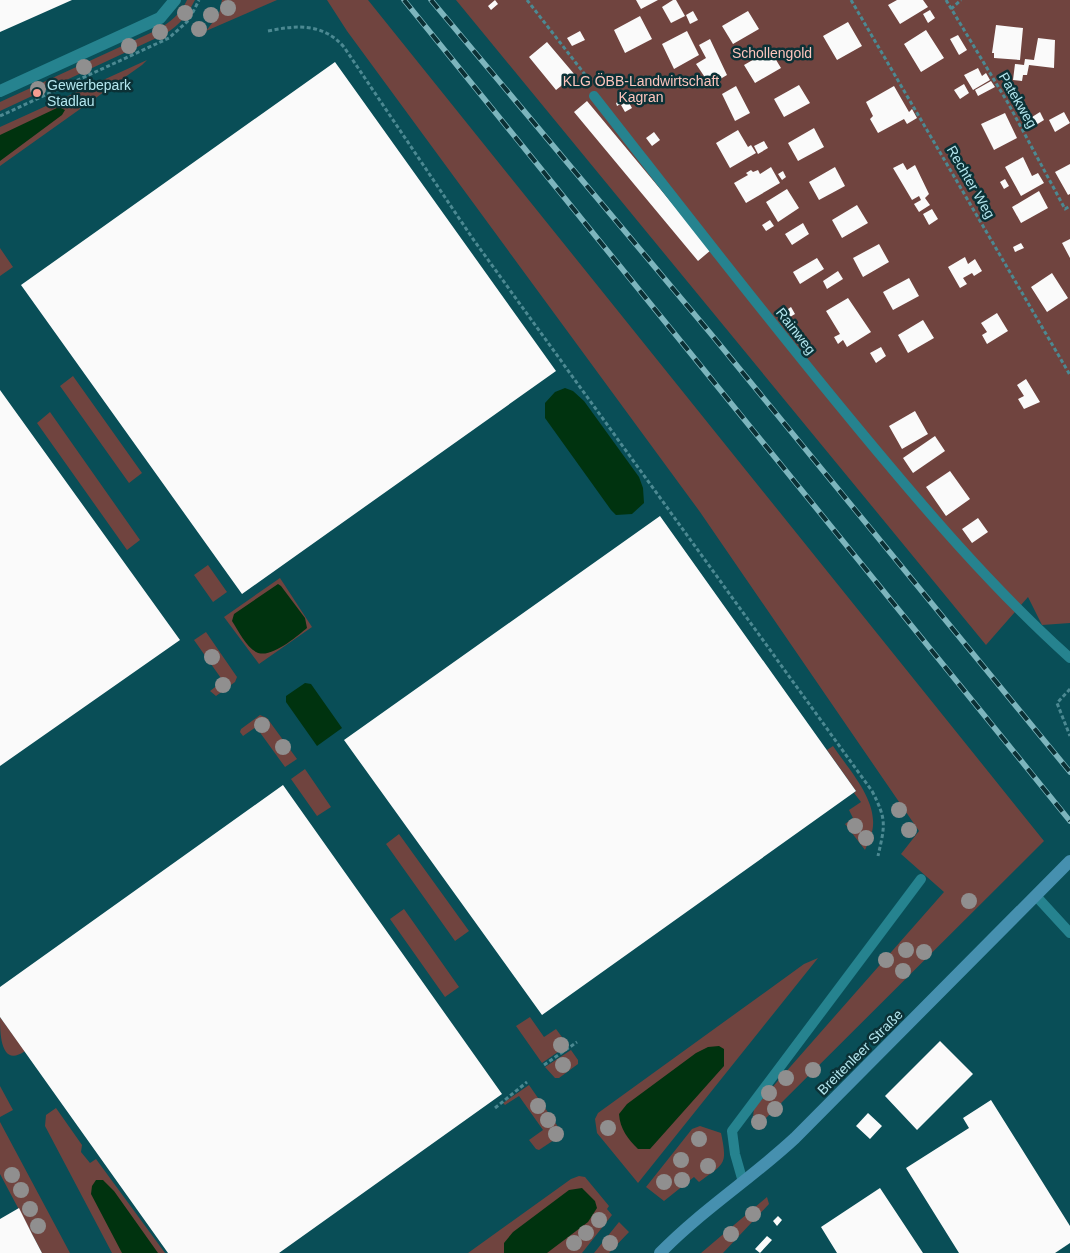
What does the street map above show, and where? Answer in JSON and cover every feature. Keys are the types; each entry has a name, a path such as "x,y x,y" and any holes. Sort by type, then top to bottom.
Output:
{"main road":[{"name":"Breitenleer Straße","path":"660,1253 704,1211 743,1182 796,1138 1070,862"}],"street":[{"path":"0,91 160,18 175,0"}],"lane":[{"name":"Rainweg","path":"594,96 811,372 924,508 1034,626 1070,658"},
{"path":"743,1182 735,1154 732,1131 922,879"},
{"path":"1036,896 1070,933"}],"path":[{"path":"0,116 169,38 189,20 199,0"},
{"path":"527,0 589,79 594,96"},
{"name":"Rechter Weg","path":"851,0 1070,375"},
{"name":"Patekweg","path":"946,0 1008,103 1065,209 1070,206"},
{"path":"951,9 961,0"},
{"path":"268,31 299,27 317,28 335,36 344,47 473,239 872,791 881,809 885,824 878,856"},
{"path":"1070,690 1057,703 1070,736"},
{"path":"544,1065 576,1042"},
{"path":"494,1108 526,1082"}],"green space":[{"path":"187,0 195,0 183,19 165,34 0,111 0,102 157,30 175,17"},
{"path":"222,0 277,0 206,31 219,14"},
{"path":"327,0 368,0 1044,841 756,1128 752,1126 754,1108 944,892 901,854 919,831 700,512 347,31"},
{"path":"456,0 1070,0 1070,623 1042,625 1028,597 986,645"},
{"path":"147,60 142,65 0,166 0,127"},
{"path":"0,248 13,267 0,276"},
{"path":"73,376 142,473 129,483 60,386"},
{"path":"50,412 140,540 127,550 37,423"},
{"path":"208,565 227,592 213,602 194,575"},
{"path":"280,578 312,627 259,664 224,617"},
{"path":"206,632 237,677 235,682 216,696 210,691 223,681 194,640"},
{"path":"260,715 267,718 297,759 285,767 256,727 243,736 240,732 241,729"},
{"path":"833,746 858,781 872,810 873,828 865,850 845,824 853,818 849,810 861,802 854,793 856,791 827,750"},
{"path":"305,769 331,807 317,816 291,779"},
{"path":"399,834 469,931 455,941 386,844"},
{"path":"404,909 459,987 445,997 390,919"},
{"path":"818,958 638,1183 597,1133 595,1119 598,1113 804,964"},
{"path":"0,1017 25,1051 17,1055 11,1055 6,1052 1,1039"},
{"path":"530,1017 544,1037 556,1029 568,1045 542,1063 516,1026"},
{"path":"571,1050 578,1060 578,1064 559,1078 555,1078 545,1067"},
{"path":"529,1085 561,1131 560,1136 539,1150 529,1140 543,1130 519,1096 505,1105 503,1103"},
{"path":"0,1086 13,1110 0,1117"},
{"path":"56,1108 82,1145 81,1152 90,1163 96,1159 165,1253 112,1253 45,1126 46,1115"},
{"path":"0,1122 70,1253 42,1253 0,1174"},
{"path":"700,1126 721,1133 724,1152 722,1163 699,1182 694,1177 664,1201 646,1187 692,1129"},
{"path":"579,1176 585,1177 609,1206 607,1209 612,1215 582,1253 468,1253 571,1179"},
{"path":"767,1197 769,1204 723,1253 701,1253"},
{"path":"619,1222 629,1232 609,1253 594,1253"}],"shaded area":[{"path":"59,107 65,110 62,115 0,161 0,135"},
{"path":"565,388 573,391 584,401 639,477 643,488 644,503 632,514 616,515 611,510 545,418 545,403 555,392"},
{"path":"278,584 305,618 307,628 276,650 262,654 252,650 232,621 234,614"},
{"path":"305,683 311,684 342,728 317,746 286,702 286,696"},
{"path":"719,1046 724,1049 724,1066 650,1149 638,1149 625,1133 619,1114 627,1104 696,1053 708,1047"},
{"path":"96,1180 103,1180 114,1191 158,1253 122,1253 91,1194 92,1186"},
{"path":"582,1188 595,1201 597,1208 588,1222 547,1253 504,1253 504,1243 513,1232 569,1190"}],"building":[{"path":"0,0 72,0 0,32"},
{"path":"495,0 498,4 491,10 488,6"},
{"path":"636,0 658,0 641,9"},
{"path":"676,0 685,16 671,23 662,7"},
{"path":"897,0 923,0 928,7 900,24 888,5"},
{"path":"930,10 935,18 928,23 923,14"},
{"path":"693,11 698,20 690,24 686,15"},
{"path":"748,11 759,29 733,44 722,26"},
{"path":"640,16 652,39 625,53 614,30"},
{"path":"848,22 862,46 837,60 823,36"},
{"path":"996,25 1023,28 1020,60 994,58 994,53 992,53"},
{"path":"926,30 944,58 921,72 904,44"},
{"path":"580,31 585,40 572,46 567,38"},
{"path":"687,31 699,55 674,69 662,44"},
{"path":"958,35 967,50 959,55 950,39"},
{"path":"1038,38 1055,40 1054,68 1029,65 1027,75 1023,75 1022,81 1013,80 1015,64 1024,65 1025,59 1034,60"},
{"path":"710,39 727,75 710,85 696,64 706,58 699,45"},
{"path":"547,42 575,75 556,90 529,57"},
{"path":"770,50 781,68 755,83 744,65"},
{"path":"335,62 556,371 242,594 21,285"},
{"path":"978,68 982,76 986,73 990,80 973,90 964,75"},
{"path":"991,81 995,87 978,96 975,90"},
{"path":"964,84 969,93 960,99 954,90"},
{"path":"799,85 810,103 784,117 774,99"},
{"path":"736,86 750,113 735,121 722,94"},
{"path":"894,86 909,112 912,109 917,118 907,124 904,119 878,133 870,119 873,116 866,102"},
{"path":"624,99 626,101 617,106 616,103"},
{"path":"587,101 711,250 698,261 574,112"},
{"path":"628,101 632,108 625,112 621,105"},
{"path":"1040,112 1044,120 1036,125 1032,117"},
{"path":"1064,112 1070,123 1055,132 1049,120"},
{"path":"1005,113 1017,138 994,150 981,124"},
{"path":"814,128 824,147 798,161 788,143"},
{"path":"738,130 748,147 751,145 756,153 730,168 716,143"},
{"path":"654,132 660,140 652,146 646,138"},
{"path":"764,141 768,148 758,154 754,146"},
{"path":"1023,157 1032,176 1038,173 1044,183 1021,196 1005,167"},
{"path":"903,163 907,170 915,165 929,194 925,198 930,205 919,212 914,204 921,200 919,196 912,200 893,168"},
{"path":"1070,164 1070,194 1068,195 1055,172"},
{"path":"771,167 780,183 746,203 734,183 748,175 746,173 751,170 753,172 758,170 760,174"},
{"path":"835,167 845,186 819,200 809,182"},
{"path":"783,171 786,177 782,180 778,174"},
{"path":"1005,179 1009,186 1004,189 1000,182"},
{"path":"787,189 799,208 778,222 766,202"},
{"path":"1039,191 1048,208 1021,223 1012,207"},
{"path":"857,205 868,223 842,238 832,220"},
{"path":"932,209 938,219 929,225 923,214"},
{"path":"770,220 774,226 766,231 762,225"},
{"path":"803,223 809,234 792,245 785,234"},
{"path":"1070,239 1070,258 1062,243"},
{"path":"1021,243 1024,248 1015,252 1013,247"},
{"path":"879,244 889,262 863,277 853,258"},
{"path":"965,257 968,264 975,259 982,271 974,276 972,273 963,278 967,284 960,288 948,267"},
{"path":"817,258 824,269 800,284 793,272"},
{"path":"838,271 843,279 827,289 823,281"},
{"path":"1052,273 1068,298 1047,312 1031,287"},
{"path":"909,278 919,296 893,310 883,292"},
{"path":"848,298 871,332 847,347 843,340 838,344 834,337 840,334 826,311"},
{"path":"791,307 795,314 790,317 785,311"},
{"path":"997,313 1008,331 987,344 982,335 987,332 981,323"},
{"path":"923,320 934,338 908,353 898,335"},
{"path":"881,347 886,356 876,363 870,353"},
{"path":"1026,379 1040,402 1024,409 1018,399 1024,396 1017,385"},
{"path":"0,390 180,640 0,766"},
{"path":"915,411 928,434 902,449 889,426"},
{"path":"935,436 945,451 913,473 903,458"},
{"path":"950,471 970,499 946,516 926,487"},
{"path":"660,516 856,791 542,1015 344,740"},
{"path":"978,518 988,532 972,543 962,529"},
{"path":"283,785 502,1094 279,1253 168,1253 0,1017 0,987"},
{"path":"940,1041 973,1074 917,1130 885,1096"},
{"path":"991,1100 1070,1226 1070,1243 1055,1253 959,1253 906,1168 969,1128 963,1118"},
{"path":"868,1113 882,1126 870,1139 856,1126"},
{"path":"880,1188 923,1253 837,1253 821,1227"},
{"path":"19,1208 42,1253 0,1253 0,1219"},
{"path":"778,1216 782,1220 777,1226 773,1221"},
{"path":"767,1236 772,1240 760,1253 755,1249"}],"railway":[{"path":"404,0 1070,821"},
{"path":"431,0 711,334 1070,772"}],"place":[{"name":"Gewerbepark Stadlau","path":"37,93"}],"park label":[{"name":"Schollengold","path":"772,53"},
{"name":"KLG ÖBB-Landwirtschaft Kagran","path":"641,89"}]}
